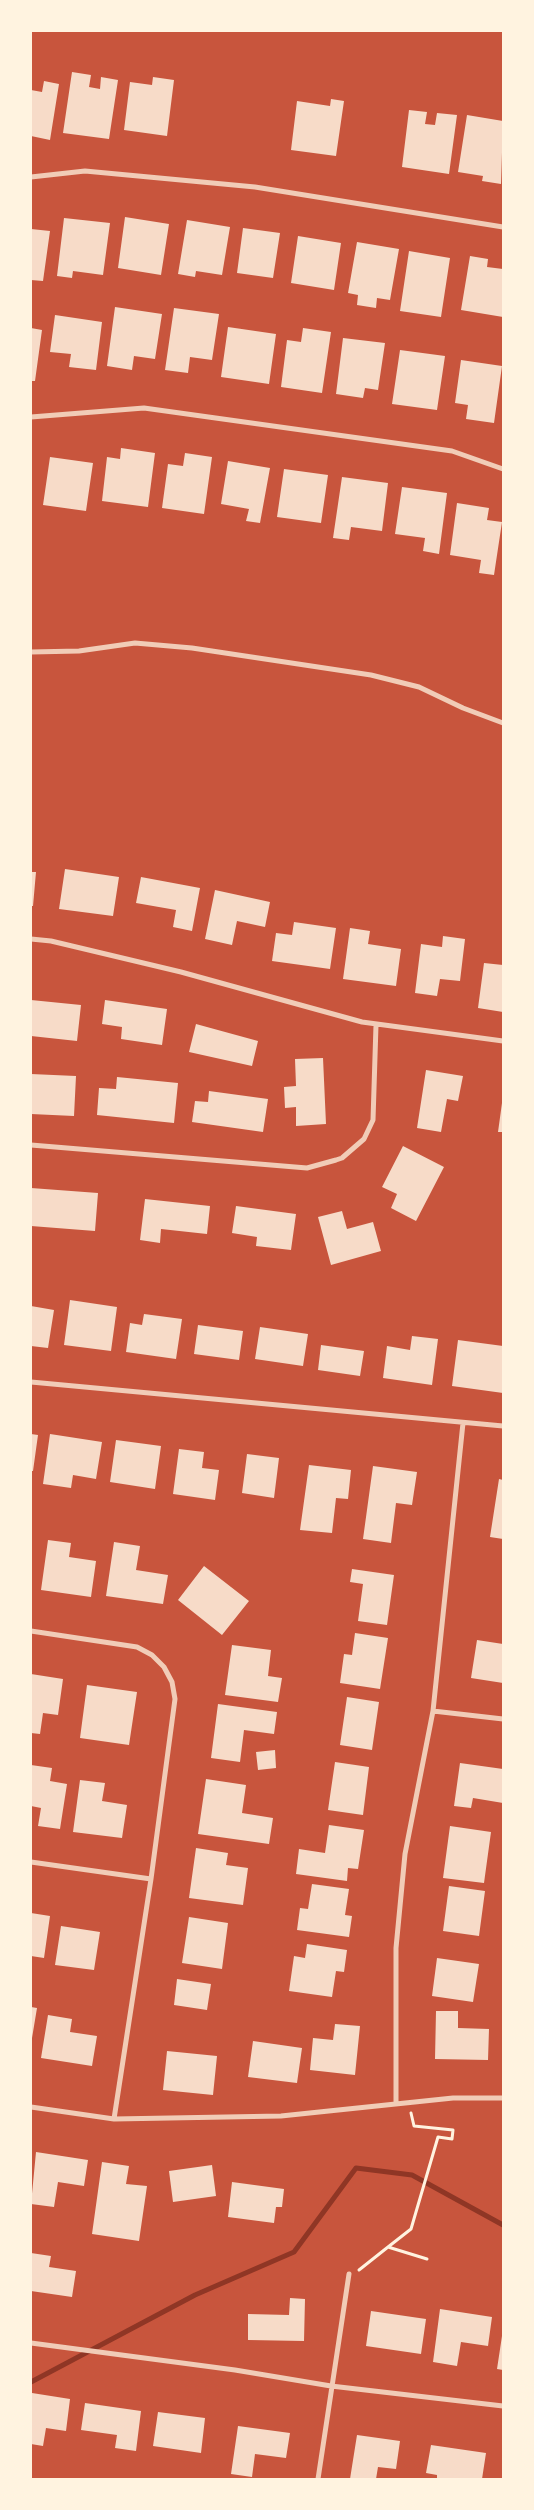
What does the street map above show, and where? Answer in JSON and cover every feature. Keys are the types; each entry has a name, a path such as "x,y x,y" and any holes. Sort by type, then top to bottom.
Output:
{"street":[{"path":"31,177 85,172 255,188 503,227"},
{"path":"31,418 144,408 452,451 503,469"},
{"path":"31,652 79,651 135,643 192,648 370,675 419,687 463,708 503,723"},
{"path":"31,939 51,941 181,972 376,1025 503,1041"},
{"path":"31,1145 307,1168 342,1158 364,1139 373,1120 376,1025"},
{"path":"31,1382 503,1426"},
{"path":"396,2103 396,1948 404,1854 433,1711 463,1423"},
{"path":"31,1631 138,1647 152,1655 164,1667 172,1682 175,1699 151,1879 114,2119"},
{"path":"433,1711 503,1719"},
{"path":"31,1862 151,1879"},
{"path":"31,2107 114,2119 281,2116 453,2098 503,2098"},
{"path":"318,2479 349,2274"},
{"path":"31,2343 235,2370 331,2386 503,2406"}],"path":[{"path":"358,2271 411,2229 438,2137 452,2139 453,2130 414,2126 409,2102"},
{"path":"388,2248 427,2260"}],"building":[{"path":"72,72 91,75 89,87 100,89 101,77 118,80 109,139 63,133"},
{"path":"153,77 174,80 167,136 124,130 130,82 152,85"},
{"path":"44,81 59,84 50,140 31,136 31,90 42,92"},
{"path":"331,99 344,101 336,156 291,150 297,101 330,106"},
{"path":"409,110 427,112 425,124 435,125 437,113 457,115 449,174 402,167"},
{"path":"467,115 503,121 501,184 482,181 483,176 458,172"},
{"path":"125,217 169,224 161,275 118,268"},
{"path":"64,218 110,223 103,275 73,271 72,278 57,276"},
{"path":"187,220 230,227 222,275 196,271 195,277 178,274"},
{"path":"243,228 280,233 273,278 237,273"},
{"path":"31,229 50,231 43,281 31,280"},
{"path":"298,236 341,243 334,290 291,283"},
{"path":"357,242 399,249 390,300 377,298 376,308 357,305 358,295 348,293"},
{"path":"409,251 450,258 441,317 400,311"},
{"path":"470,256 488,259 487,267 503,269 503,317 461,310"},
{"path":"115,307 162,314 155,359 134,356 132,370 107,366"},
{"path":"174,308 219,314 212,360 190,357 188,373 165,370"},
{"path":"55,315 102,322 96,370 69,367 71,354 50,352"},
{"path":"228,327 276,334 269,384 221,377"},
{"path":"31,328 42,330 35,381 31,381"},
{"path":"303,328 331,332 322,393 281,387 287,340 301,342"},
{"path":"343,338 385,343 378,390 365,388 363,398 336,394"},
{"path":"400,350 445,356 437,410 392,404"},
{"path":"461,360 502,366 494,423 466,419 468,405 455,403"},
{"path":"121,448 155,453 148,507 102,501 107,457 120,459"},
{"path":"185,453 212,457 204,514 162,508 168,464 183,466"},
{"path":"50,457 93,463 86,511 43,505"},
{"path":"228,461 270,468 260,523 246,521 249,509 221,504"},
{"path":"284,469 328,475 321,523 277,517"},
{"path":"342,477 388,483 382,531 351,527 349,540 333,538"},
{"path":"402,487 447,493 439,554 423,551 425,538 395,534"},
{"path":"457,503 489,508 487,520 502,522 494,575 479,573 481,560 450,555"},
{"path":"65,869 119,877 113,916 59,909"},
{"path":"31,872 36,872 33,906 31,906"},
{"path":"141,877 200,888 192,931 173,927 176,910 136,903"},
{"path":"215,890 270,902 265,927 237,921 232,945 205,939"},
{"path":"294,922 336,928 330,969 272,961 276,933 292,935"},
{"path":"350,928 370,931 368,944 401,949 396,986 343,979"},
{"path":"443,936 465,939 460,981 440,979 437,996 415,993 421,944 442,947"},
{"path":"484,963 503,965 503,1012 478,1008"},
{"path":"31,1000 81,1005 77,1041 31,1036"},
{"path":"105,1000 167,1009 162,1045 121,1039 122,1027 102,1024"},
{"path":"196,1024 258,1041 252,1066 189,1052"},
{"path":"323,1058 326,1124 296,1126 296,1107 285,1108 284,1087 296,1086 295,1059"},
{"path":"426,1070 463,1076 458,1101 447,1099 441,1132 417,1128"},
{"path":"31,1074 76,1076 74,1116 31,1114"},
{"path":"117,1077 178,1083 174,1123 97,1115 99,1088 116,1089"},
{"path":"209,1091 268,1099 263,1132 192,1122 195,1101 208,1102"},
{"path":"502,1103 503,1132 498,1132"},
{"path":"403,1146 444,1167 416,1221 391,1208 397,1194 382,1187"},
{"path":"31,1188 98,1193 95,1231 31,1226"},
{"path":"145,1199 210,1206 207,1234 161,1229 160,1243 140,1240"},
{"path":"236,1206 296,1214 291,1250 256,1246 257,1237 232,1233"},
{"path":"342,1211 347,1229 373,1222 381,1251 331,1265 318,1217"},
{"path":"70,1300 117,1307 111,1351 64,1345"},
{"path":"31,1306 54,1310 48,1348 31,1346"},
{"path":"144,1314 182,1319 176,1359 126,1352 130,1323 142,1325"},
{"path":"198,1325 243,1331 239,1360 194,1354"},
{"path":"260,1327 308,1334 303,1366 255,1359"},
{"path":"412,1336 438,1339 432,1385 383,1378 387,1346 410,1350"},
{"path":"458,1340 503,1346 503,1393 452,1386"},
{"path":"321,1345 364,1351 360,1376 318,1370"},
{"path":"31,1434 38,1435 33,1471 31,1471"},
{"path":"50,1434 102,1442 96,1479 73,1475 71,1488 43,1484"},
{"path":"116,1440 161,1446 155,1489 110,1482"},
{"path":"179,1449 204,1452 202,1468 219,1470 215,1500 173,1494"},
{"path":"247,1454 279,1458 274,1498 242,1493"},
{"path":"309,1465 351,1470 348,1499 336,1498 332,1533 300,1530"},
{"path":"373,1466 417,1472 412,1505 396,1503 391,1543 363,1539"},
{"path":"499,1479 503,1480 503,1539 490,1537"},
{"path":"48,1540 71,1543 69,1557 96,1561 91,1597 41,1590"},
{"path":"114,1542 140,1546 136,1570 168,1575 163,1604 106,1596"},
{"path":"204,1566 249,1601 222,1635 178,1600"},
{"path":"352,1569 394,1575 387,1625 358,1621 363,1584 350,1582"},
{"path":"355,1633 388,1638 380,1689 340,1683 344,1654 352,1655"},
{"path":"477,1640 503,1644 503,1683 471,1678"},
{"path":"232,1645 271,1650 268,1676 282,1678 278,1702 225,1695"},
{"path":"31,1674 63,1679 58,1715 43,1713 40,1734 31,1733"},
{"path":"87,1685 137,1692 129,1745 80,1738"},
{"path":"347,1697 379,1702 372,1750 340,1745"},
{"path":"218,1704 277,1712 274,1734 244,1730 240,1762 211,1758"},
{"path":"275,1750 276,1768 258,1770 256,1752"},
{"path":"335,1762 369,1767 363,1815 328,1810"},
{"path":"460,1763 503,1769 503,1803 473,1798 471,1808 454,1806"},
{"path":"31,1765 52,1768 50,1781 67,1784 60,1829 38,1826 41,1808 31,1806"},
{"path":"206,1779 246,1785 242,1813 273,1818 269,1844 198,1834"},
{"path":"80,1780 105,1783 102,1801 127,1805 122,1838 73,1832"},
{"path":"329,1825 364,1830 358,1869 348,1868 347,1881 296,1874 299,1849 325,1853"},
{"path":"450,1826 491,1832 484,1883 443,1878"},
{"path":"196,1848 228,1853 226,1865 248,1868 243,1905 189,1898"},
{"path":"312,1884 349,1889 345,1915 352,1916 349,1937 297,1930 300,1908 308,1909"},
{"path":"449,1886 485,1891 479,1936 443,1931"},
{"path":"31,1913 50,1916 44,1958 31,1956"},
{"path":"189,1917 228,1923 222,1969 182,1963"},
{"path":"61,1926 100,1932 94,1970 55,1965"},
{"path":"307,1944 347,1950 344,1972 336,1971 332,1997 289,1991 294,1956 305,1958"},
{"path":"437,1958 479,1964 473,2002 432,1996"},
{"path":"177,1979 211,1984 207,2010 174,2005"},
{"path":"31,2007 37,2008 32,2038 31,2038"},
{"path":"436,2011 458,2011 458,2028 489,2029 488,2060 435,2059"},
{"path":"48,2015 72,2019 70,2032 97,2036 92,2066 41,2058"},
{"path":"335,2024 360,2026 355,2075 310,2070 313,2038 333,2040"},
{"path":"253,2041 302,2048 297,2083 248,2077"},
{"path":"167,2051 217,2056 213,2095 163,2090"},
{"path":"36,2152 88,2160 84,2186 58,2182 54,2207 31,2204"},
{"path":"102,2162 129,2166 126,2184 147,2186 139,2241 92,2234"},
{"path":"212,2165 216,2196 173,2202 169,2171"},
{"path":"232,2182 284,2189 282,2207 276,2207 274,2223 228,2217"},
{"path":"31,2253 51,2256 49,2267 76,2271 72,2297 31,2291"},
{"path":"290,2298 305,2299 304,2341 248,2340 248,2314 289,2315"},
{"path":"440,2309 492,2317 488,2346 461,2342 457,2366 433,2362"},
{"path":"371,2311 426,2319 421,2354 366,2346"},
{"path":"503,2336 503,2370 497,2369"},
{"path":"32,2393 70,2399 66,2431 46,2428 43,2446 31,2444"},
{"path":"85,2403 141,2411 136,2451 115,2448 117,2435 81,2430"},
{"path":"158,2412 205,2418 201,2453 153,2446"},
{"path":"238,2426 290,2433 286,2458 255,2454 252,2477 231,2474"},
{"path":"357,2435 400,2441 396,2469 378,2467 376,2479 350,2479"},
{"path":"431,2445 486,2453 482,2479 437,2479 437,2475 426,2473"}],"waterway":[{"path":"31,2382 195,2295 294,2252 356,2168 412,2175 503,2225"}]}
